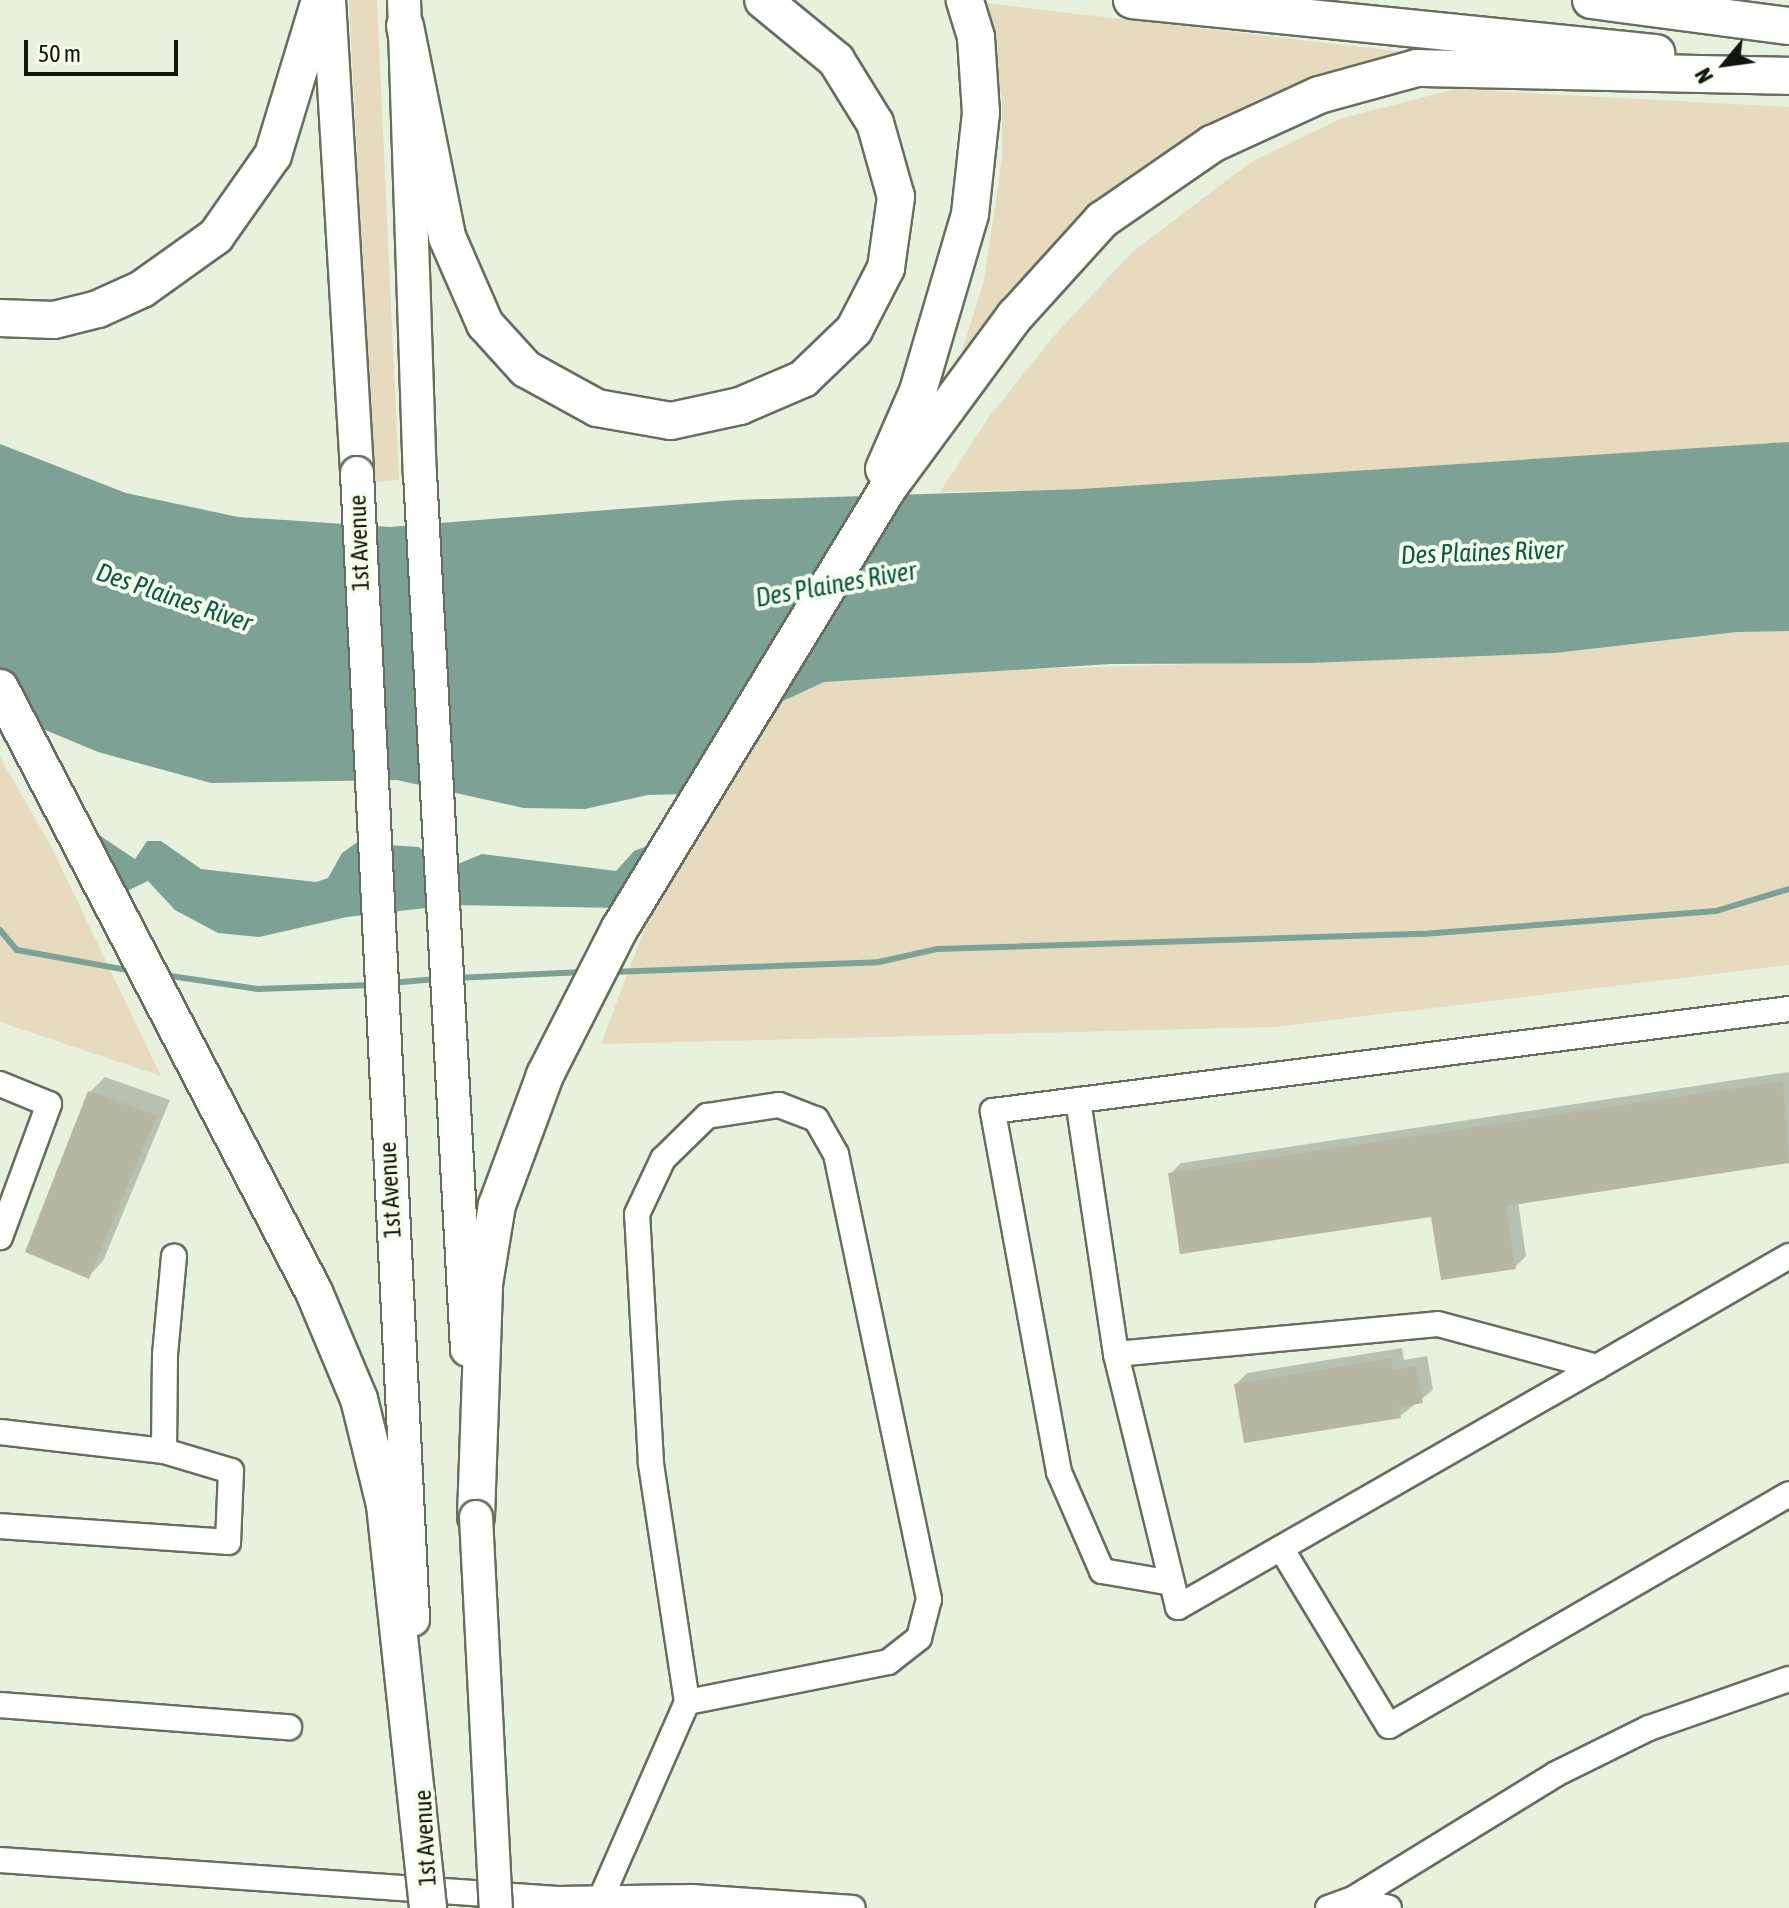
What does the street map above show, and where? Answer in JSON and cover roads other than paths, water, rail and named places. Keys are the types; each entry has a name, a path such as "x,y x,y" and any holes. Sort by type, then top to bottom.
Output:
{"highway":[{"path":"0,318 54,320 98,309 142,289 216,236 273,155 320,0"},
{"path":"405,13 447,237 485,324 526,369 597,408 671,421 740,406 803,379 854,330 886,268 896,197 875,123 836,60 763,0"},
{"path":"930,401 974,189 981,113 976,37 965,0"},
{"path":"1132,0 1532,37 1789,74"},
{"path":"1591,0 1789,26"},
{"path":"476,1517 484,1284 497,1205 518,1139 620,928 836,568 930,401 1015,316 1102,220 1212,144 1319,95 1417,68 1789,74"},
{"path":"0,688 314,1292 359,1399 385,1505 428,1908"}],"main road":[{"name":"1st Avenue","path":"329,0 357,473 428,1908"},
{"path":"405,13 420,473 496,1908"}],"lane":[{"path":"1172,1583 1102,1571 1059,1472 993,1111 1789,1009"},
{"path":"0,1084 49,1104 0,1237"},
{"path":"1078,1100 1116,1354 1178,1607 1789,1256"},
{"path":"601,1898 687,1702 651,1463 637,1214 663,1159 707,1116 779,1105 816,1119 836,1154 929,1599 919,1638 888,1662 687,1702"},
{"path":"164,1451 165,1355 174,1256"},
{"path":"1116,1354 1438,1324 1597,1367"},
{"path":"0,1432 164,1451 231,1471 228,1542 0,1526"},
{"path":"1281,1548 1389,1726 1789,1494"},
{"path":"1328,1908 1353,1899 1556,1774 1649,1728 1789,1679"},
{"path":"0,1705 289,1727"},
{"path":"0,1860 558,1899 692,1897 853,1908"},
{"path":"1353,1899 1389,1908"}],"water":[{"name":"Des Plaines River","path":"1789,442 1789,631 1737,632 1555,653 1309,663 1111,664 824,682 783,701 667,888 622,908 452,905 347,917 259,937 218,933 175,910 148,881 112,898 93,831 135,859 147,841 161,841 201,869 316,882 328,878 342,853 356,843 419,847 446,869 482,854 616,871 634,851 650,845 688,794 648,795 585,809 524,808 397,780 211,783 98,752 0,711 0,444 126,493 238,517 390,527 735,500 1081,489"}],"waterway":[{"path":"611,972 879,962 937,949 1423,934 1716,911 1789,889"},
{"path":"0,930 17,950 133,971"},
{"path":"455,978 584,972"},
{"path":"164,975 258,989 372,985"},
{"path":"391,983 436,979"}]}
